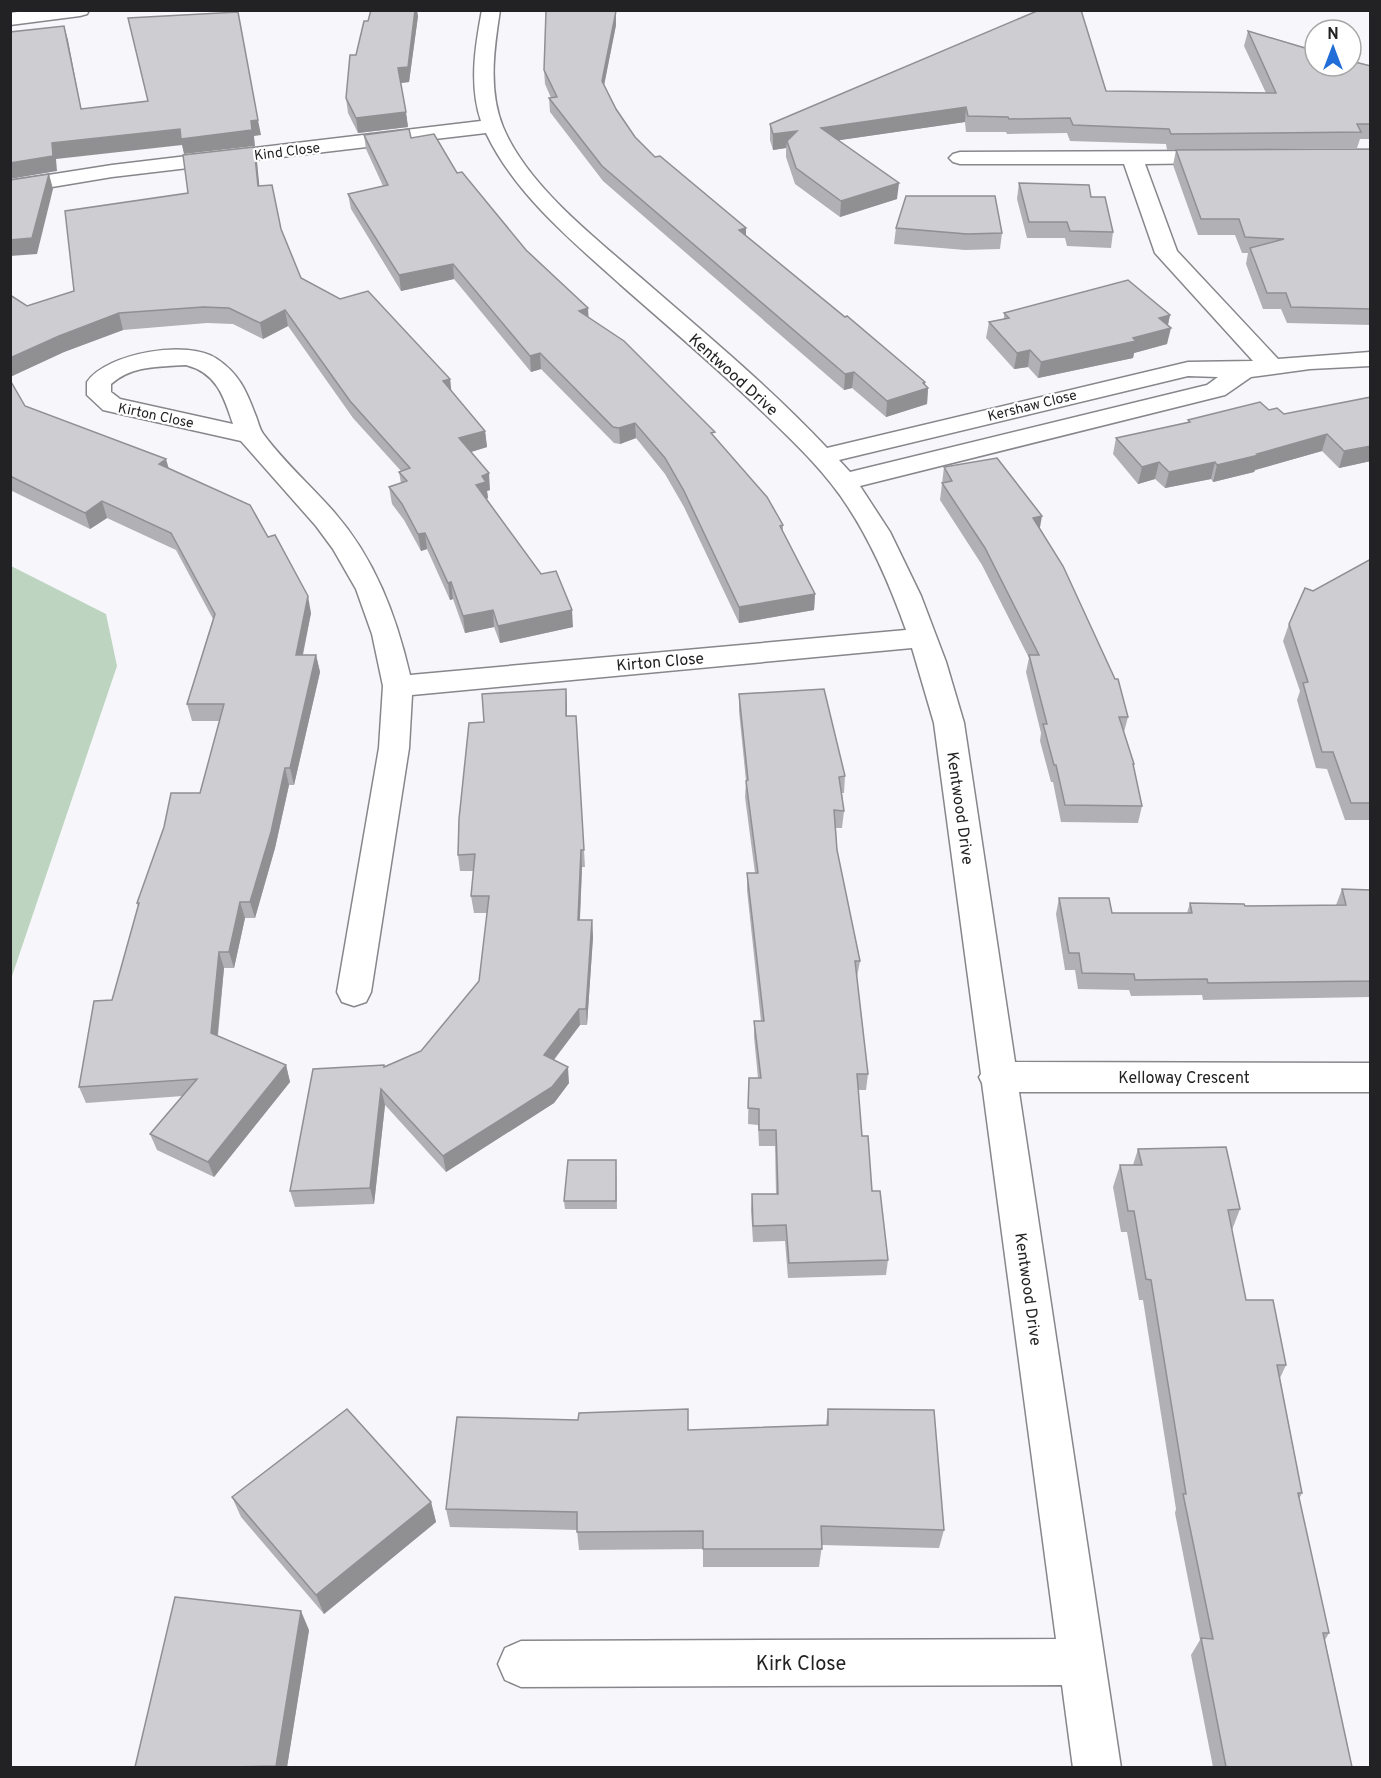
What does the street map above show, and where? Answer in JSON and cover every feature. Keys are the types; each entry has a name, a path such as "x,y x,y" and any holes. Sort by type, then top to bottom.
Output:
{"street":[{"path":"10,19 80,10"},
{"name":"Kentwood Drive","path":"491,10 483,75 493,126 512,160 532,185 588,243 795,429 843,482 867,514 905,593 939,680 949,723 997,1077 1097,1767"},
{"name":"Kind Close","path":"10,188 111,171 493,126"},
{"path":"1132,157 1166,253 1272,367"},
{"path":"960,158 1239,157"},
{"name":"Kirton Close","path":"250,435 112,405 99,395 99,382 113,370 135,361 186,358 207,363 233,387 250,435 326,520 359,567 370,589 386,634 398,686 394,748 354,992"},
{"name":"Kershaw Close","path":"821,457 1188,369 1244,370 1310,362 1371,359"},
{"name":"Kershaw Close","path":"843,482 1216,390 1244,370"},
{"name":"Kirton Close","path":"398,686 923,638"},
{"name":"Kelloway Crescent","path":"997,1077 1371,1077"},
{"name":"Kirk Close","path":"521,1664 1081,1662"}],"green space":[{"path":"11,566 106,614 117,666 11,979"}],"building":[{"path":"371,10 415,10 408,67 398,68 406,112 356,118 346,98 350,55 356,55 364,21 368,21"},
{"path":"1040,10 1081,10 1106,91 1276,93 1248,31 1303,47 1303,78 1363,78 1363,64 1371,66 1371,124 1357,124 1361,132 1171,134 1169,129 1073,125 1070,118 1009,119 1008,117 968,116 966,107 821,128 899,183 841,201 796,168 787,141 797,131 773,134 770,124"},
{"path":"546,11 616,11 602,81 616,109 635,137 655,157 660,156 746,228 739,230 845,317 847,316 925,382 923,383 928,388 887,401 854,372 845,374 602,166 549,98 557,97 544,70"},
{"path":"238,12 258,120 251,121 252,130 181,139 180,129 52,143 53,156 10,163 10,32 64,26 81,109 148,101 128,18"},
{"path":"409,129 411,138 434,134 457,173 462,172 526,250 588,308 579,311 624,341 715,432 711,433 767,497 783,525 780,526 815,594 739,607 684,491 665,458 635,423 619,428 613,427 540,353 530,356 453,264 399,275 348,194 388,185 364,135"},
{"path":"254,147 258,186 272,185 281,229 301,278 340,299 368,291 450,379 443,381 485,431 459,438 489,473 482,476 486,482 476,485 541,574 556,571 572,610 498,626 493,610 463,616 451,582 448,583 425,533 418,534 402,504 389,487 407,481 399,472 410,468 350,401 285,310 260,323 229,308 203,307 119,313 10,358 10,295 27,306 74,291 65,211 188,193 183,155"},
{"path":"1371,149 1371,309 1291,307 1286,293 1267,293 1250,248 1284,239 1245,237 1239,219 1201,219 1176,150"},
{"path":"49,174 32,238 10,240 10,180"},
{"path":"1019,183 1089,185 1091,197 1105,197 1113,232 1070,231 1067,222 1029,222"},
{"path":"906,196 995,196 1002,233 967,234 896,228"},
{"path":"1128,280 1170,315 1159,318 1171,328 1133,338 1136,341 1041,362 1030,350 1017,353 989,322 1009,318 1004,313"},
{"path":"10,380 25,406 166,459 159,464 250,505 268,537 275,535 308,596 296,655 316,655 290,768 285,768 271,832 250,902 240,902 229,952 219,952 211,1033 286,1065 208,1162 150,1134 197,1079 79,1087 94,1001 112,1000 139,903 137,903 164,827 171,793 200,793 224,704 187,704 215,614 171,533 102,501 85,513 10,476"},
{"path":"1371,397 1371,446 1344,451 1327,434 1257,454 1259,455 1217,465 1215,462 1169,472 1159,462 1142,467 1116,438 1190,422 1188,420 1260,402 1269,410 1277,408 1284,414"},
{"path":"997,458 1042,516 1033,518 1063,566 1115,679 1118,679 1128,717 1119,717 1134,764 1142,806 1065,805 1043,724 1047,724 1029,655 1039,655 985,548 942,483 952,481 944,467"},
{"path":"1371,559 1371,803 1351,803 1333,752 1322,752 1303,683 1308,682 1289,624 1305,588 1313,591"},
{"path":"566,689 566,716 576,716 584,850 581,850 578,920 592,920 586,1009 579,1009 544,1055 568,1067 552,1087 443,1156 381,1089 370,1188 290,1191 313,1069 384,1065 384,1067 421,1051 479,981 489,896 471,896 475,854 458,855 459,819 469,723 484,722 482,694"},
{"path":"824,689 845,776 839,777 844,811 834,810 837,850 860,961 855,961 868,1074 857,1074 862,1136 868,1136 872,1191 880,1191 888,1260 789,1263 786,1225 753,1226 752,1194 778,1194 776,1130 759,1130 759,1109 748,1108 749,1078 761,1078 754,1021 764,1021 747,873 758,873 746,781 748,780 739,694"},
{"path":"1342,889 1371,890 1371,981 1208,983 1207,979 1135,980 1134,974 1082,973 1079,953 1069,953 1059,898 1109,898 1112,913 1192,913 1190,903 1244,904 1245,906 1346,905"},
{"path":"1226,1147 1240,1209 1228,1210 1246,1300 1273,1300 1286,1365 1277,1365 1302,1493 1298,1493 1329,1633 1323,1633 1352,1767 1226,1767 1201,1638 1213,1639 1183,1494 1186,1494 1151,1280 1146,1279 1134,1211 1128,1211 1120,1165 1142,1165 1138,1149"},
{"path":"568,1160 616,1160 616,1201 564,1201"},
{"path":"347,1409 431,1502 316,1595 232,1497"},
{"path":"688,1409 688,1430 828,1425 828,1409 934,1410 944,1530 821,1526 822,1549 703,1549 703,1531 577,1532 577,1512 446,1509 457,1417 578,1420 579,1413"},
{"path":"175,1597 301,1611 276,1766 135,1767"}]}
